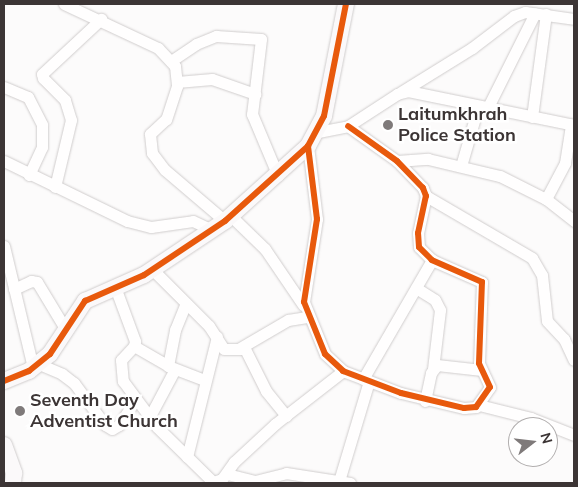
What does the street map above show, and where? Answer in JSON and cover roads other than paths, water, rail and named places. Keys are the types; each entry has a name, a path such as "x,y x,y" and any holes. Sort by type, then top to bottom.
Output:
{"street":[{"path":"64,4 101,19 158,48 172,61 177,82 166,119 150,134 152,153 165,170 223,222 264,249 306,312 325,354 343,371 425,400 464,408 479,405 531,418 574,435"},
{"path":"4,381 36,366 66,330 85,302 153,270 223,222 278,176 308,146 318,132 324,116 346,4"},
{"path":"318,132 348,126 472,48 506,20 532,11 574,20"},
{"path":"461,166 483,108 532,11"},
{"path":"532,11 532,117"},
{"path":"55,187 71,120 65,100 42,78 42,74 101,19"},
{"path":"172,61 196,44 216,36 261,38 254,125 278,176"},
{"path":"177,82 212,79 255,94"},
{"path":"4,87 28,97 42,124 42,147 29,175"},
{"path":"397,94 408,91 483,108 573,125 565,162 546,199"},
{"path":"348,126 397,161 420,184 426,196 532,258 542,275 547,321 564,339 574,360"},
{"path":"306,312 317,219 308,146"},
{"path":"397,161 428,159 500,176 546,199 574,221"},
{"path":"4,162 55,187 143,225 193,221 223,222"},
{"path":"426,196 417,241 432,260 482,282 478,338 482,370 490,387 479,405"},
{"path":"4,246 36,366"},
{"path":"227,474 255,482 286,473 345,482 366,380 432,260"},
{"path":"153,270 217,337 224,349 240,348 288,320 306,312"},
{"path":"14,288 31,281 37,282 66,330"},
{"path":"115,287 132,330 134,346"},
{"path":"416,288 434,300 440,310 433,369 425,400"},
{"path":"150,418 172,368 175,330 186,303"},
{"path":"187,457 217,337"},
{"path":"134,346 121,360 120,370 135,400 187,457 213,482 218,482 227,474 234,462 286,416 343,371"},
{"path":"134,346 172,368 205,380"},
{"path":"240,348 250,356 266,391 286,416"},
{"path":"433,369 443,364 482,370"},
{"path":"36,366 62,374 74,383 105,424 112,428 120,426 135,400"},
{"path":"4,445 14,474 13,483"}],"place":[{"name":"Laitumkhrah Police Station","path":"388,125"},
{"name":"Seventh Day Adventist Church","path":"20,411"}]}
